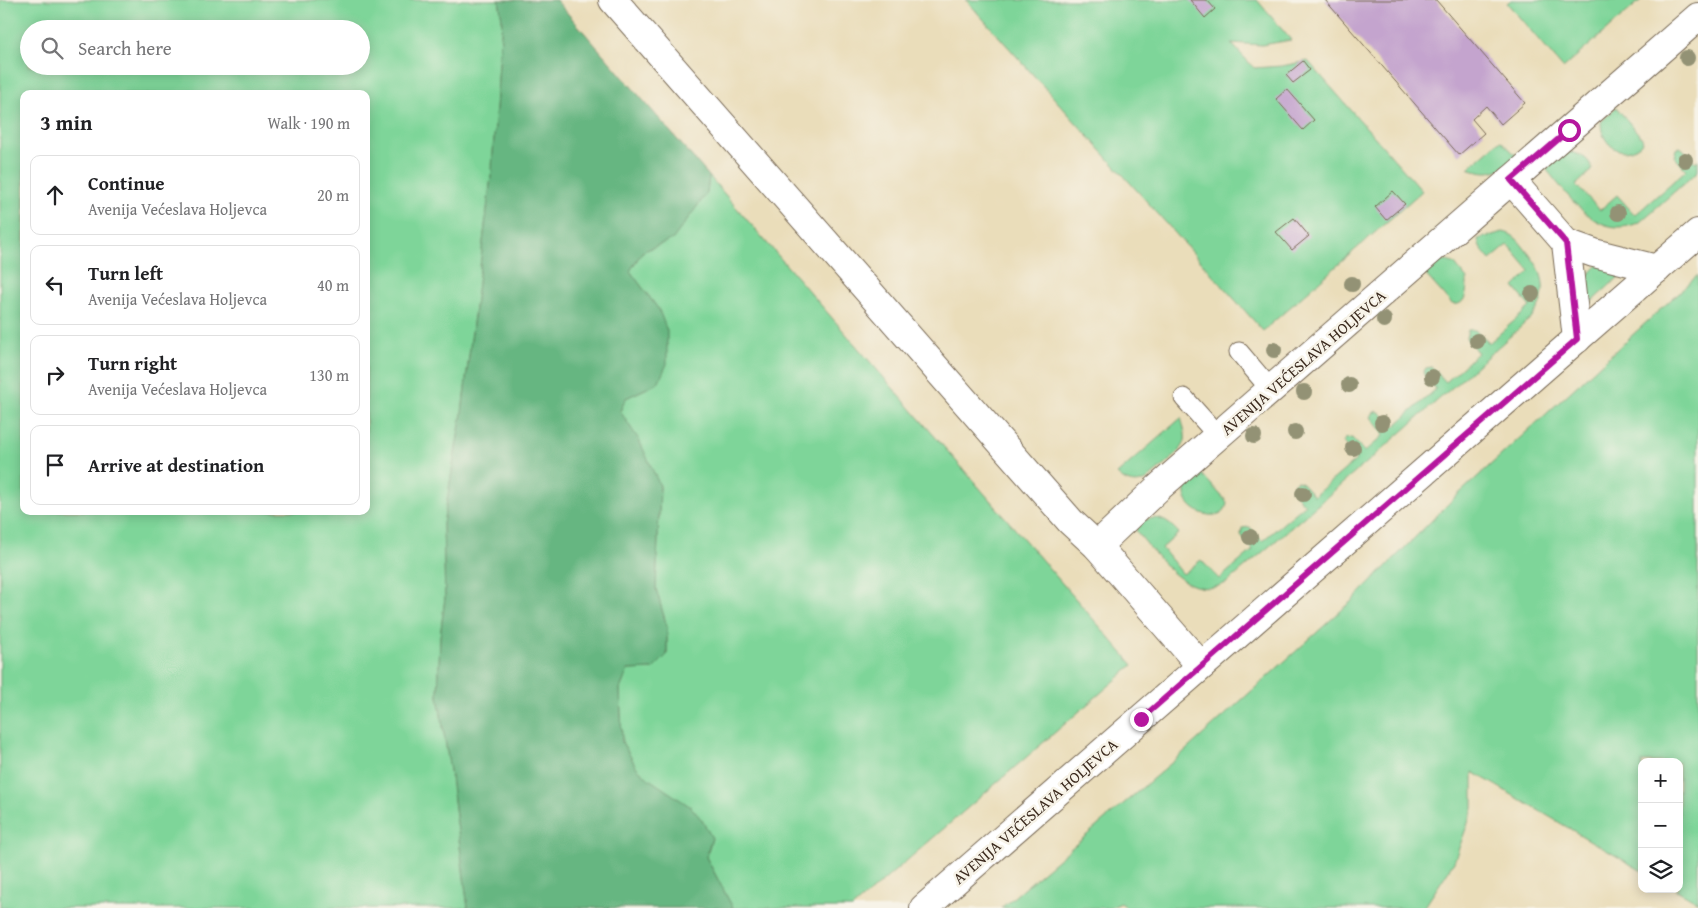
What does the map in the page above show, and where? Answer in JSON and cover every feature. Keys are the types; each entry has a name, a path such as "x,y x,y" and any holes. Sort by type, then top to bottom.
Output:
{"street":[{"path":"613,0 1071,522 1096,546 1201,666"},
{"name":"AVENIJA VEĆESLAVA HOLJEVCA","path":"1096,546 1120,522 1698,17"},
{"path":"1511,180 1566,243 1594,253 1657,269"},
{"name":"AVENIJA VEĆESLAVA HOLJEVCA","path":"924,908 1698,233"},
{"path":"1566,243 1577,339"}],"lane":[{"path":"1239,352 1271,390"},
{"path":"1184,398 1218,436"}],"green space":[{"path":"0,0 499,0 502,19 492,169 462,413 443,524 445,598 440,637 438,696 451,777 468,908 0,908"},
{"path":"499,0 556,0 709,176 707,193 673,239 642,252 630,271 659,310 667,331 667,364 658,383 626,398 620,411 639,440 660,486 656,589 667,627 667,655 653,669 628,670 620,689 622,742 637,768 649,779 691,807 702,820 712,838 706,857 733,908 468,908 451,777 438,696 440,637 445,598 443,524 462,413 492,169 502,19"},
{"path":"966,0 1257,0 1291,40 1262,45 1231,43 1254,68 1282,66 1308,61 1422,191 1263,331"},
{"path":"1511,0 1641,0 1563,68 1507,3"},
{"path":"1616,107 1642,138 1643,142 1636,148 1622,151 1615,148 1605,138 1601,122"},
{"path":"1501,141 1517,156 1505,166 1494,171 1483,172 1468,168 1498,142"},
{"path":"1680,147 1695,162 1698,160 1698,171 1640,222 1625,227 1611,226 1598,221 1586,213 1546,169 1568,152 1580,155 1589,162 1592,170 1576,185 1600,210 1617,195 1635,215 1686,170 1674,156 1676,149"},
{"path":"709,176 1133,665 852,908 733,908 706,857 712,838 637,768 622,742 620,689 628,670 653,669 667,655 667,627 656,589 660,486 620,411 626,398 658,383 659,310 630,271 642,252 673,238 707,193"},
{"path":"1503,232 1510,234 1518,241 1532,257 1541,274 1543,282 1542,299 1532,317 1228,582 1213,587 1200,587 1187,582 1164,564 1136,531 1139,523 1156,518 1166,521 1179,533 1162,548 1183,574 1201,560 1219,579 1253,550 1241,535 1242,528 1250,527 1262,541 1305,505 1292,490 1294,483 1297,481 1301,482 1314,496 1356,460 1343,442 1345,439 1352,438 1365,452 1384,435 1371,417 1373,413 1377,411 1381,413 1394,427 1436,389 1424,375 1423,372 1426,368 1432,367 1446,382 1478,353 1466,338 1468,330 1475,330 1489,343 1530,307 1514,287 1530,271 1508,245 1490,260 1479,245 1478,239"},
{"path":"1438,262 1454,263 1467,279 1465,296 1461,303 1452,304 1424,273"},
{"path":"1598,265 1623,271 1590,303 1585,301 1585,278"},
{"path":"1698,275 1698,902 1682,893 1683,758 1638,758 1638,869 1473,772 1473,809 1454,862 1424,908 1127,908 1121,903 1110,908 1001,908 1176,759 1354,599 1451,501"},
{"path":"1181,418 1185,432 1185,441 1179,451 1169,461 1148,479 1136,483 1124,480 1117,474"},
{"path":"1199,471 1227,502 1225,510 1219,514 1203,514 1188,503 1185,495 1186,486 1190,479"}],"building":[{"path":"1190,0 1207,0 1215,9 1205,18"},
{"path":"1325,0 1436,0 1525,103 1501,124 1486,106 1472,119 1484,133 1459,155"},
{"path":"1303,61 1310,70 1293,83 1286,75"},
{"path":"1287,89 1314,120 1303,130 1276,99"},
{"path":"1393,191 1405,204 1386,220 1375,207"},
{"path":"1294,218 1309,236 1292,250 1276,232"}],"route":[{"path":"1141,719 1577,339 1566,243 1511,180 1569,130"}]}
